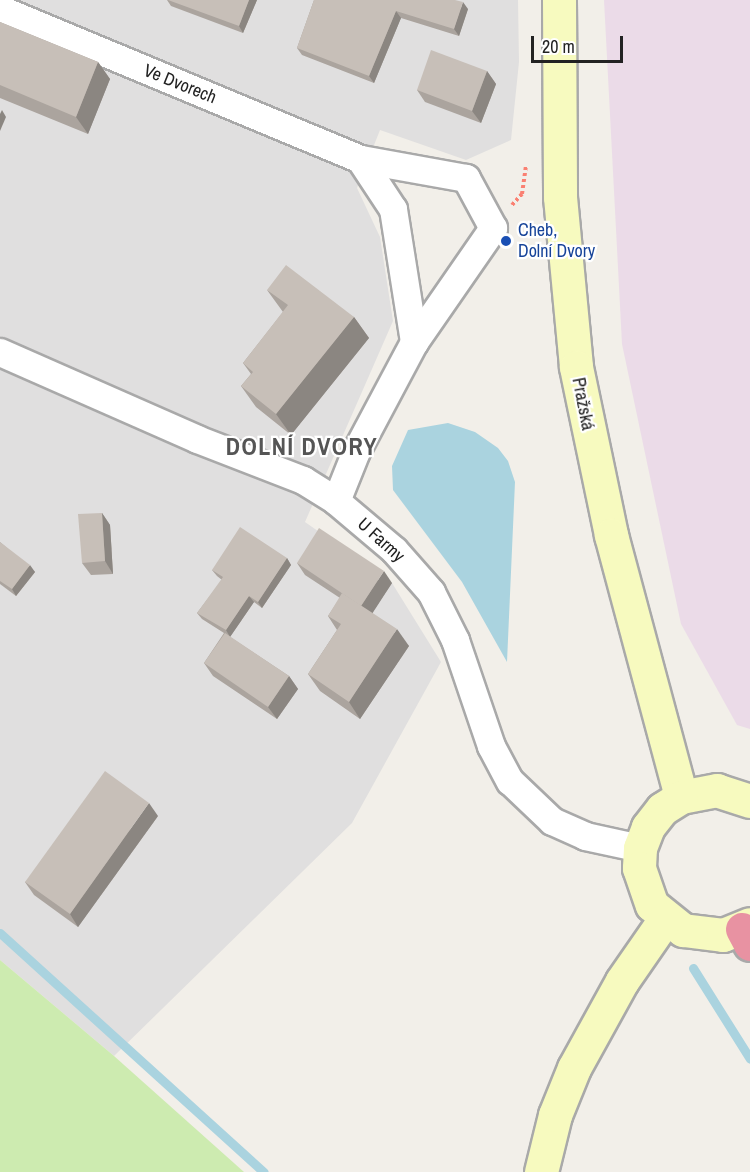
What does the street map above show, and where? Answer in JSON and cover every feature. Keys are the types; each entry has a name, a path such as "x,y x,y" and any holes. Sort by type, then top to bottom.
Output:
{"main road":[{"name":"Pražská","path":"559,0 560,197 576,367 611,535 681,797"},
{"path":"747,932 702,935 665,919 643,887 640,848 655,818 681,797 717,790 750,801"},
{"path":"542,1172 555,1115 574,1068 622,981 665,919"}],"street":[{"name":"Ve Dvorech","path":"0,9 360,159 466,178 493,228 414,342 356,451 336,501"},
{"path":"360,159 393,209 414,342"},
{"name":"U Farmy","path":"0,352 197,439 303,480 336,501 394,550 435,599 455,640 491,746 510,781 552,821 585,836 640,848"}],"shaded area":[{"path":"0,0 518,0 519,62 511,140 466,160 380,130 357,188 380,237 393,321 305,522 392,583 441,662 352,823 114,1056 0,960"},
{"path":"604,0 750,0 750,729 737,725 681,624 622,344"}],"green space":[{"path":"0,960 114,1056 244,1172 0,1172"}],"water":[{"path":"448,423 475,432 498,448 508,461 515,482 507,662 462,582 393,490 392,466 408,430"}],"building":[{"path":"168,0 249,0 239,26"},
{"path":"314,0 455,0 463,2 454,29 396,11 369,76 297,48"},
{"path":"0,22 98,62 76,117 0,85"},
{"path":"431,50 487,71 472,111 417,90"},
{"path":"286,265 354,317 276,414 241,386 253,372 243,363 288,305 267,290"},
{"path":"102,513 105,561 82,563 78,514"},
{"path":"240,527 287,558 258,602 249,596 226,630 197,613 223,577 212,570"},
{"path":"319,528 384,571 361,606 297,563"},
{"path":"0,542 30,565 12,589 0,581"},
{"path":"342,593 397,629 349,702 308,674 341,624 328,616"},
{"path":"225,633 289,676 268,707 204,663"},
{"path":"105,771 149,803 70,914 25,882"}],"waterway":[{"path":"0,933 264,1172"},
{"path":"693,968 750,1059"}],"place":[{"name":"Cheb, Dolní Dvory","path":"506,241"}],"district":[{"name":"DOLNÍ DVORY","path":"302,447"}]}
